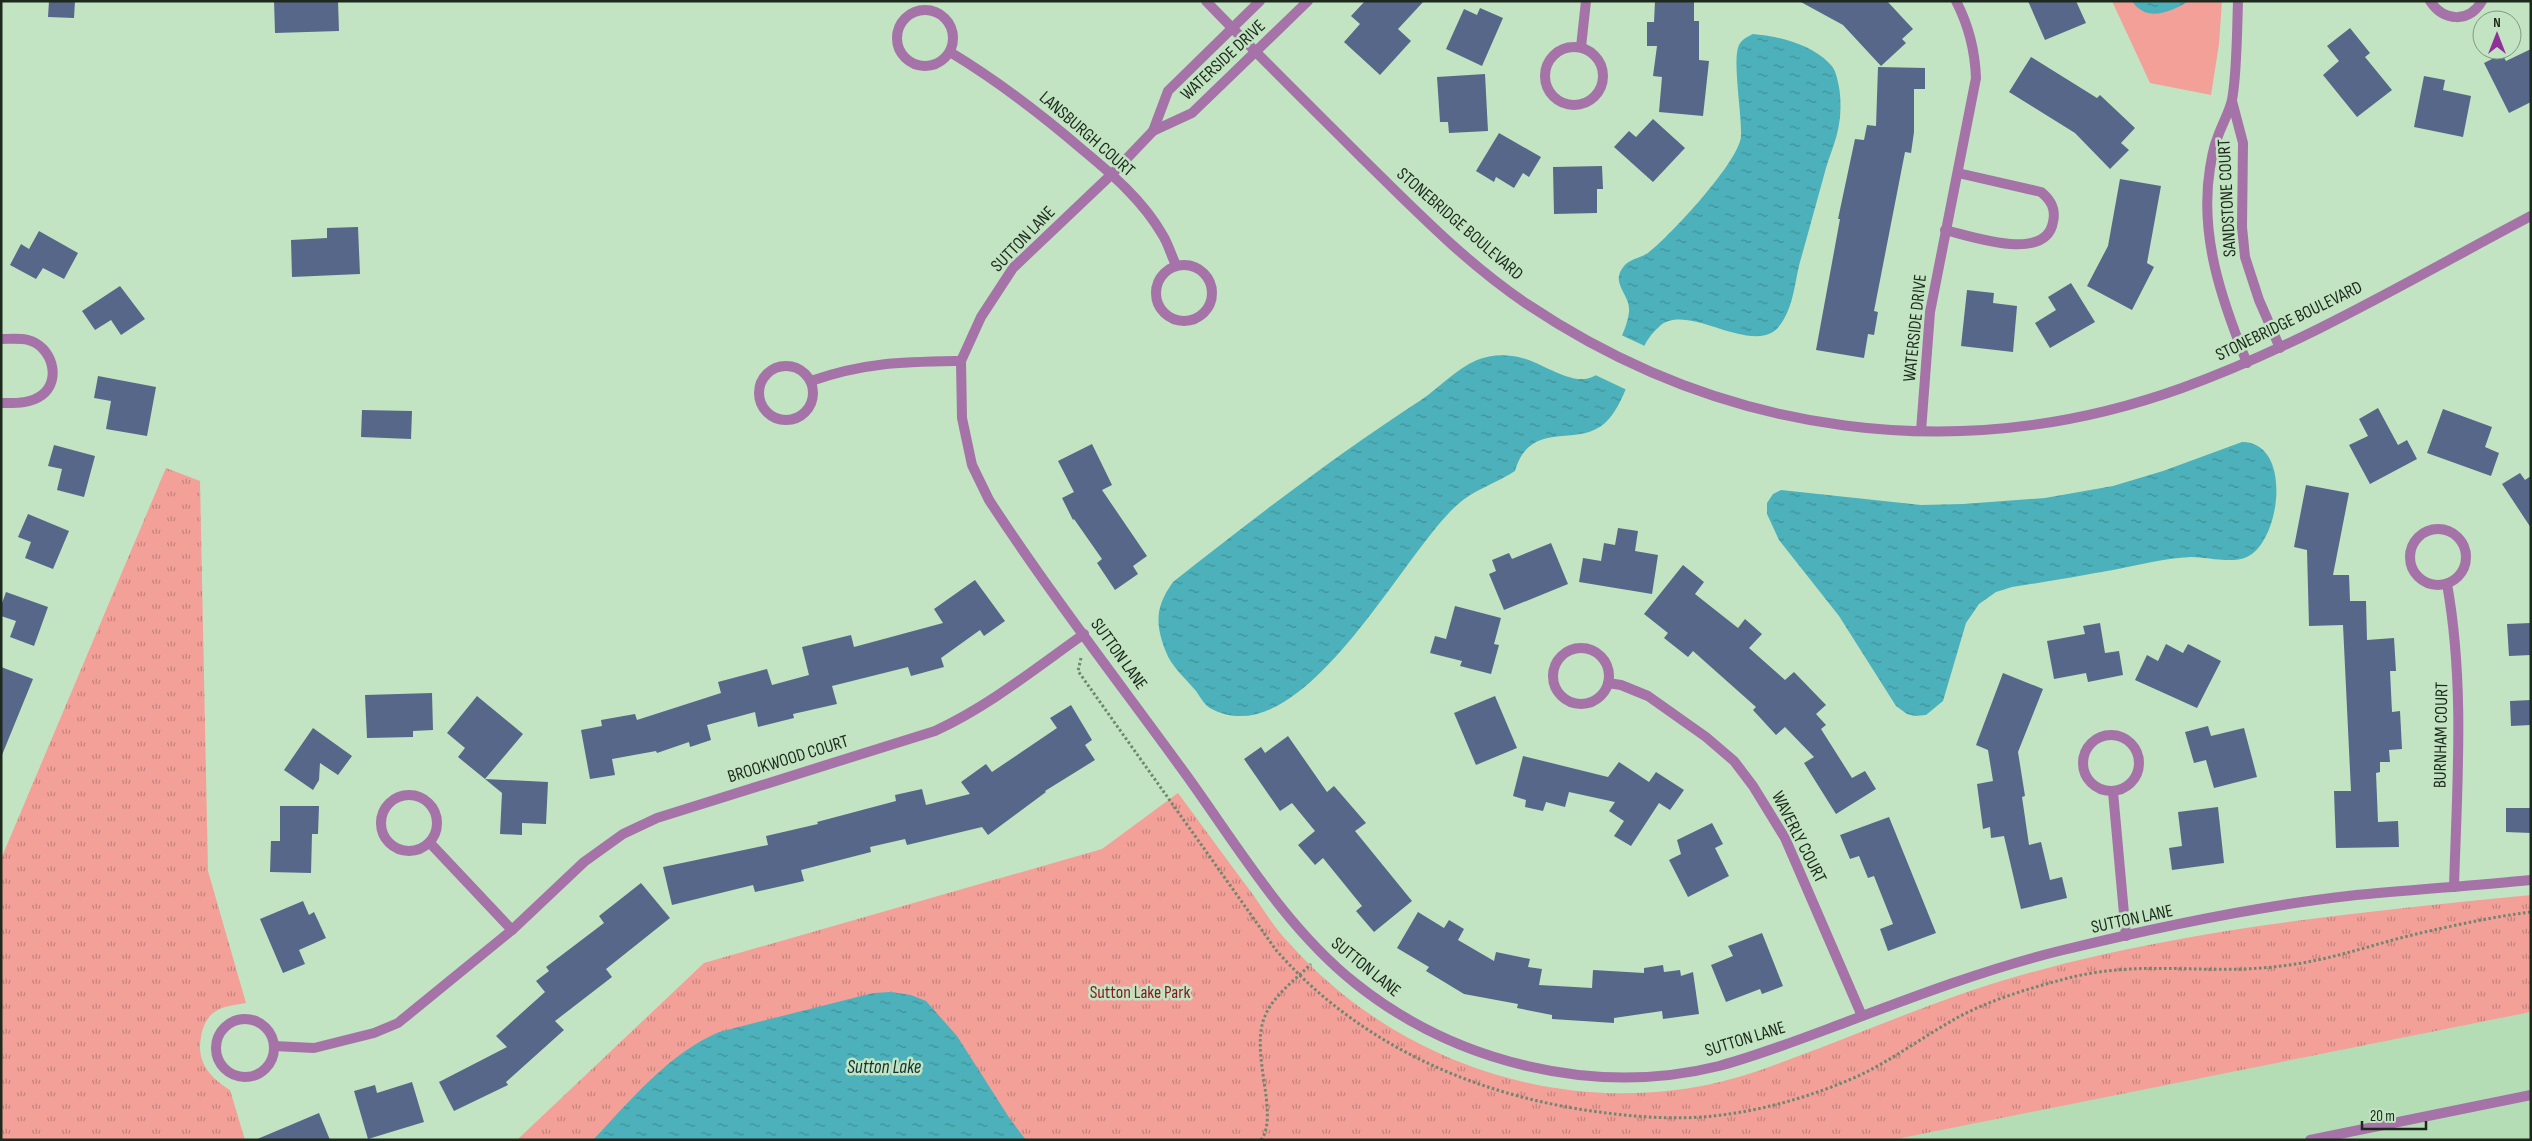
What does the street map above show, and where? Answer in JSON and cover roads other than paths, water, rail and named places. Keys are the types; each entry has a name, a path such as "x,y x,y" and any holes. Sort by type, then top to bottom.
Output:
{"street":[{"name":"STONEBRIDGE BOULEVARD","path":"1206,1 1426,221 1471,261 1526,303 1602,349 1641,368 1706,393 1790,417 1855,427 1921,431 1999,430 2056,422 2129,405 2247,363 2280,348 2531,216"},
{"name":"SUTTON LANE","path":"1260,1 1168,91 1153,131 1112,174 1013,268 989,302 961,361 962,418 965,440 981,485 1008,528 1268,887 1322,954 1355,983 1379,1000 1439,1036 1481,1053 1530,1068 1580,1076 1668,1075 1714,1067 1762,1054 1862,1016 1988,972 2056,952 2126,936 2236,914 2345,897 2531,880"},
{"name":"WATERSIDE DRIVE","path":"1153,131 1192,113 1308,1"},
{"path":"1581,47 1586,1"},
{"name":"WATERSIDE DRIVE","path":"1921,431 1930,312 1976,78 1972,39 1966,20 1956,1"},
{"name":"SANDSTONE COURT","path":"2238,1 2232,101 2216,140 2210,170 2209,239 2216,279 2247,363"},
{"path":"2430,1 2436,10 2446,17 2456,18 2468,16 2477,9 2482,1"},
{"path":"919,11 940,14 953,32 950,52 944,60 935,65 923,66 913,64 905,58 899,48 897,37 900,26 909,16 919,11"},
{"path":"1568,47 1581,47 1592,53 1599,62 1603,71 1602,83 1597,93 1589,100 1579,104 1566,104 1556,99 1549,92 1545,81 1545,69 1550,58 1558,51 1568,47"},
{"name":"LANSBURGH COURT","path":"950,52 996,80 1042,115 1112,174 1142,205 1162,234 1176,265"},
{"name":"SANDSTONE COURT","path":"2232,101 2244,143 2242,226 2245,257 2258,300 2280,348"},
{"path":"1945,230 2009,244 2025,245 2036,243 2046,237 2052,228 2053,208 2048,198 2041,192 1958,172"},
{"path":"1189,264 1199,268 1209,277 1213,292 1211,304 1204,314 1190,321 1177,321 1167,316 1159,307 1155,294 1158,281 1164,271 1176,265 1189,264"},
{"path":"1,339 29,340 40,346 52,363 54,377 49,388 40,396 28,402 1,404"},
{"path":"811,381 858,366 891,362 961,361"},
{"path":"780,366 797,368 806,373 811,381 813,400 808,409 799,417 788,420 778,419 762,407 759,397 760,386 771,370 780,366"},
{"path":"2438,529 2449,532 2458,537 2464,546 2466,559 2463,569 2456,578 2447,584 2430,584 2419,578 2413,570 2410,558 2412,548 2418,538 2428,531 2438,529"},
{"name":"BURNHAM COURT","path":"2447,584 2454,632 2458,685 2454,887"},
{"name":"BROOKWOOD COURT","path":"274,1046 314,1048 374,1034 398,1022 512,930 584,862 622,834 678,810 935,731 958,721 995,698 1084,634"},
{"path":"1581,648 1599,654 1606,663 1609,673 1608,682 1604,692 1597,699 1588,703 1577,704 1566,700 1558,694 1553,684 1552,673 1556,662 1562,654 1570,649 1581,648"},
{"name":"WAVERLY COURT","path":"1608,682 1635,689 1656,701 1734,761 1754,786 1785,838 1862,1016"},
{"path":"2109,734 2120,735 2129,741 2136,748 2140,759 2139,770 2135,779 2126,788 2113,792 2094,786 2088,780 2083,769 2083,756 2088,745 2098,737 2109,734"},
{"path":"2113,792 2126,936"},
{"path":"403,795 417,795 426,799 434,808 438,819 437,831 430,843 412,852 391,845 383,835 381,822 384,810 392,800 403,795"},
{"path":"430,843 512,930"},
{"path":"243,1019 251,1020 266,1028 272,1036 274,1046 272,1060 265,1069 254,1076 243,1077 232,1074 223,1067 218,1057 216,1045 219,1034 227,1025 243,1019"},
{"path":"2310,1140 2531,1095"}],"water":[{"path":"2132,1 2189,1 2167,12 2151,14 2138,8"},
{"path":"1753,34 1794,42 1822,56 1835,71 1840,96 1837,135 1800,262 1792,299 1779,327 1771,333 1759,336 1730,332 1685,320 1672,320 1661,325 1651,335 1644,347 1621,401 1605,423 1581,434 1543,439 1532,445 1522,455 1515,471 1470,495 1457,505 1434,530 1347,644 1313,679 1279,705 1244,716 1208,707 1171,662 1162,642 1159,624 1160,608 1173,582 1326,465 1421,400 1462,368 1477,360 1500,355 1511,356 1532,361 1576,379 1586,379 1596,375 1613,354 1628,319 1629,306 1620,284 1620,272 1629,262 1648,253 1686,216 1717,180 1738,148 1741,136 1737,52 1742,41"},
{"path":"2242,442 2258,446 2269,458 2275,474 2274,514 2268,532 2259,547 2247,557 2241,559 2227,560 2191,557 2172,559 2012,587 1996,592 1979,604 1966,623 1943,701 1926,715 1915,716 1907,714 1896,706 1839,616 1779,540 1767,514 1767,503 1773,494 1781,490 1921,505 2045,498 2113,486 2163,471"},
{"name":"Sutton Lake","path":"891,992 911,995 926,1001 957,1036 1010,1119 1026,1140 593,1140 636,1094 667,1065 701,1041 719,1032 873,993"}],"park label":[{"name":"Sutton Lake Park","path":"1140,992"}]}
